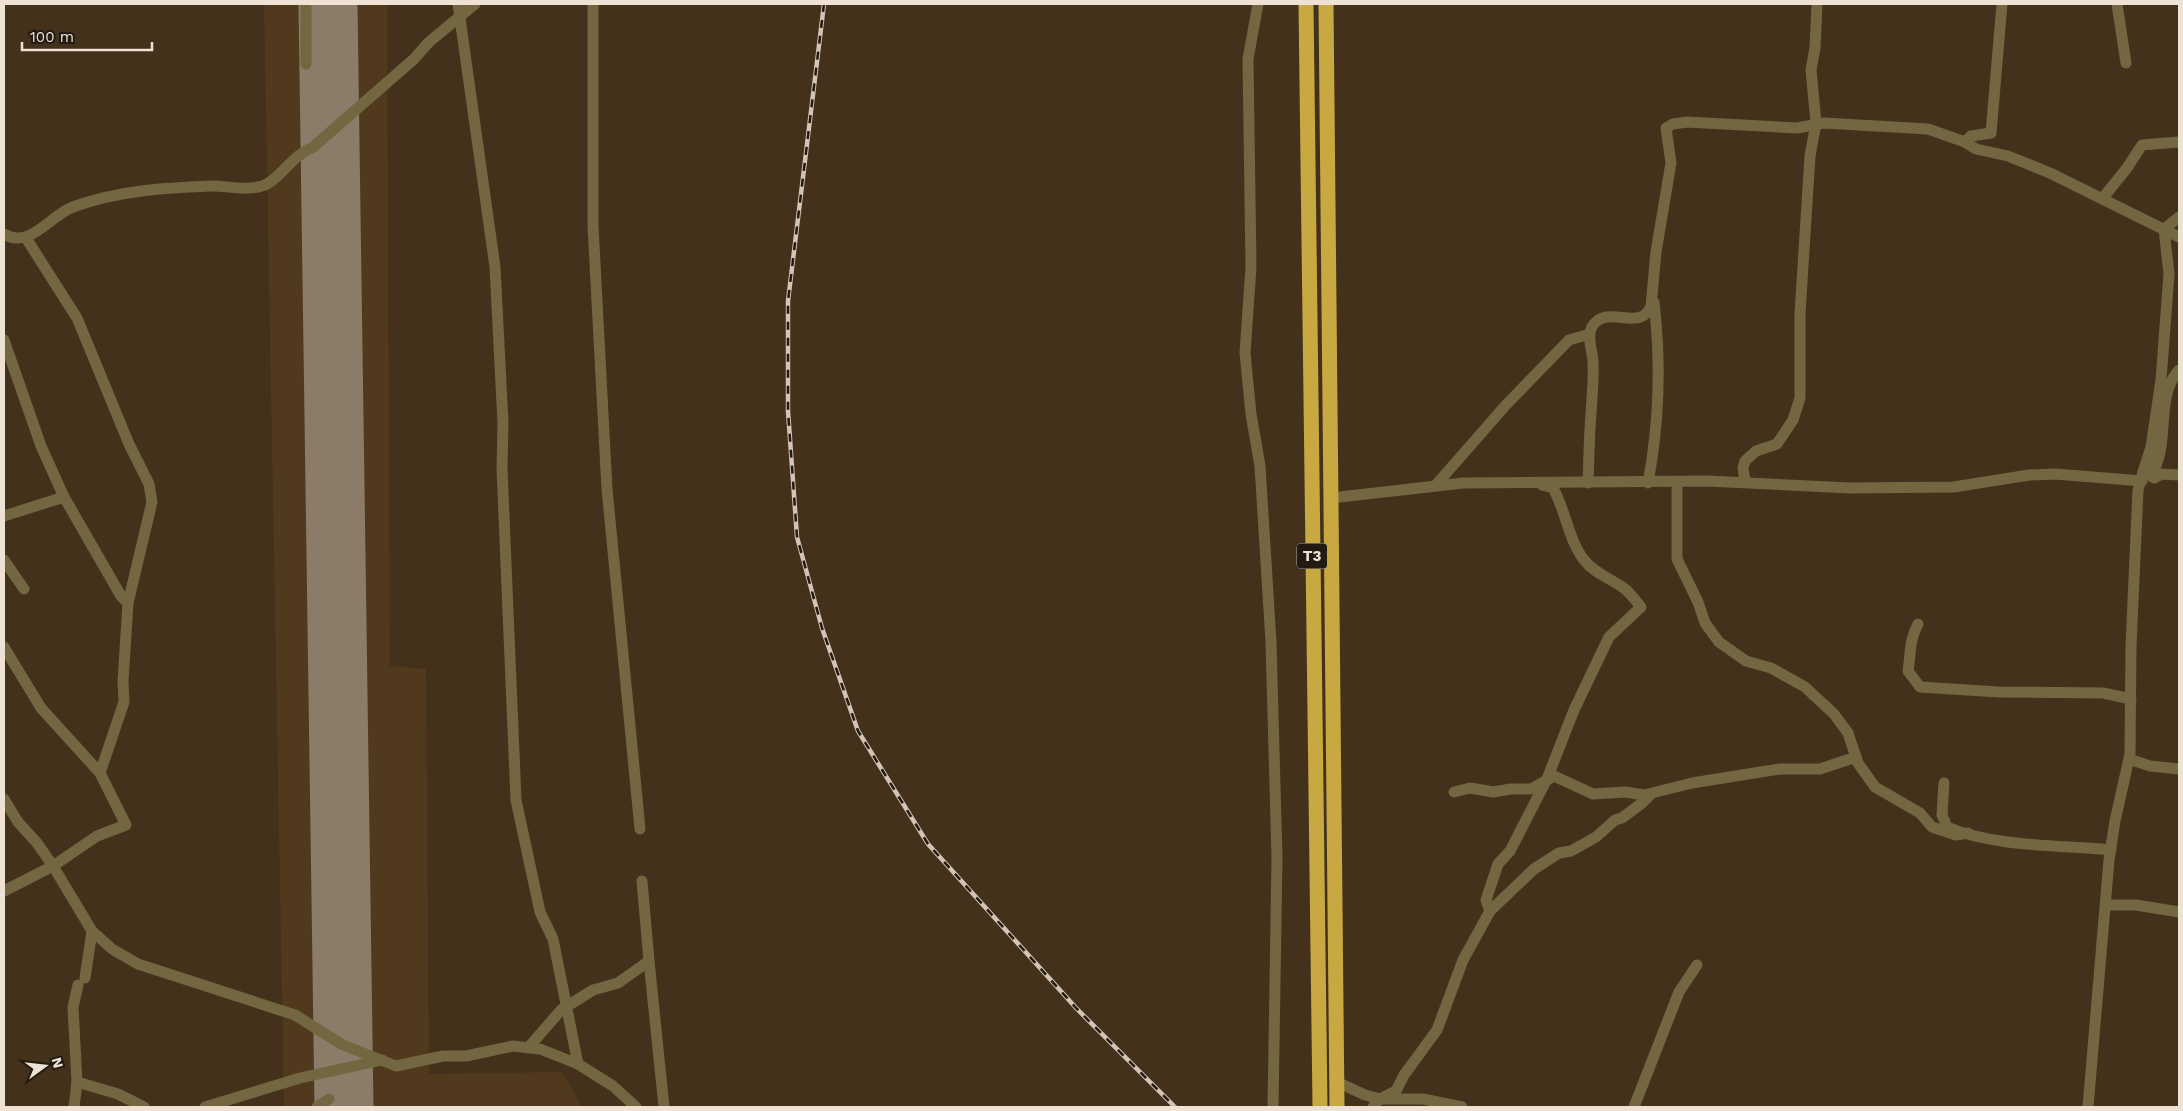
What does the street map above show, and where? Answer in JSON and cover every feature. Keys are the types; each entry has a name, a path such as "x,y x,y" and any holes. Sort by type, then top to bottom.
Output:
{"highway":[{"name":"T3","path":"1306,4 1320,1107"},
{"name":"T3","path":"1326,4 1337,1107"}],"street":[{"path":"306,4 306,64"},
{"path":"458,4 495,267 504,423 502,469 516,800 540,912 553,939 565,1008 578,1064"},
{"path":"4,234 10,238 26,238 72,207 138,190 215,186 250,189 265,186 302,151 312,148 414,59 429,42 475,4"},
{"path":"593,4 593,226 607,480 640,829"},
{"path":"1258,4 1248,59 1251,266 1245,353 1251,414 1260,466 1271,642 1277,858 1273,1107"},
{"path":"1745,481 1743,468 1749,455 1777,444 1793,420 1800,398 1800,312 1810,156 1815,125 1811,70 1815,48 1817,4"},
{"path":"1965,142 1971,136 1991,133 2002,4"},
{"path":"2117,4 2126,63"},
{"path":"1588,483 1593,370 1590,334 1593,324 1599,319 1607,317 1638,319 1644,316 1652,306 1656,252 1671,163 1666,128 1673,124 1688,122 1797,128 1815,125 1928,129 1965,142 1976,149 2008,156 2050,173 2179,237"},
{"path":"2102,199 2127,168 2142,145 2179,142"},
{"path":"2164,229 2179,217"},
{"path":"2088,1107 2111,850 2115,821 2129,759 2138,490 2151,448 2161,380 2169,274 2164,229"},
{"path":"26,238 77,318 129,444 149,484 152,502 128,603 123,681 124,702 100,773"},
{"path":"1648,483 1656,424 1658,337 1653,292"},
{"path":"1435,486 1506,406 1569,340 1590,334"},
{"path":"4,340 41,446 64,497 120,596 128,603"},
{"path":"2143,476 2155,468 2160,457 2166,400 2171,384 2179,370"},
{"path":"1331,498 1463,483 1745,481 1850,488 1954,487 2044,474 2143,476 2154,478 2162,474 2179,475"},
{"path":"1677,482 1677,559 1705,622 1719,642 1746,661 1771,668 1805,687 1834,714 1848,733 1856,757 1875,787 1920,813 1932,827 1956,835 1968,833"},
{"path":"1490,910 1486,900 1498,864 1510,850 1547,779 1574,710 1609,637 1641,607 1627,590 1593,569 1584,560 1573,543 1559,499 1553,488 1529,483"},
{"path":"4,516 64,497"},
{"path":"4,560 24,589"},
{"path":"1918,624 1910,639 1911,650 1908,671 1920,687 1999,692 2103,693 2132,699"},
{"path":"4,647 41,708 100,773 126,825 97,836 53,866 4,891"},
{"path":"1454,792 1470,788 1493,792 1511,789 1531,789 1554,776 1593,794 1651,794 1692,783 1780,769 1820,768 1856,757"},
{"path":"2129,759 2150,766 2179,769"},
{"path":"1944,783 1942,815 1948,827 2022,844 2111,850"},
{"path":"1376,1103 1396,1091 1404,1075 1437,1030 1463,960 1490,910 1534,869 1559,853 1571,851 1596,837 1615,820 1622,818 1651,794"},
{"path":"4,799 18,822 37,843 53,866 92,932 112,949 138,964 295,1015 343,1045 396,1066 443,1056 466,1056 513,1046 540,1049 578,1064 613,1086 636,1107"},
{"path":"642,881 664,1107"},
{"path":"2106,905 2136,905 2179,912"},
{"path":"74,1107 77,1082 73,1007 92,932"},
{"path":"528,1048 565,1008 593,990 618,983 650,961"},
{"path":"1634,1107 1679,992 1697,965"},
{"path":"205,1107 300,1078 382,1060"},
{"path":"77,1082 84,1082 124,1103 144,1107"},
{"path":"1337,1082 1376,1103 1423,1099 1462,1107"},
{"path":"317,1107 329,1099"}],"shaded area":[{"path":"264,4 387,4 390,666 426,669 429,1074 561,1072 579,1100 580,1107 284,1107"}],"runway":[{"path":"328,4 344,1107"}],"railway":[{"path":"824,4 788,301 788,411 797,537 822,628 858,731 928,844 1077,1009 1175,1107"}]}
